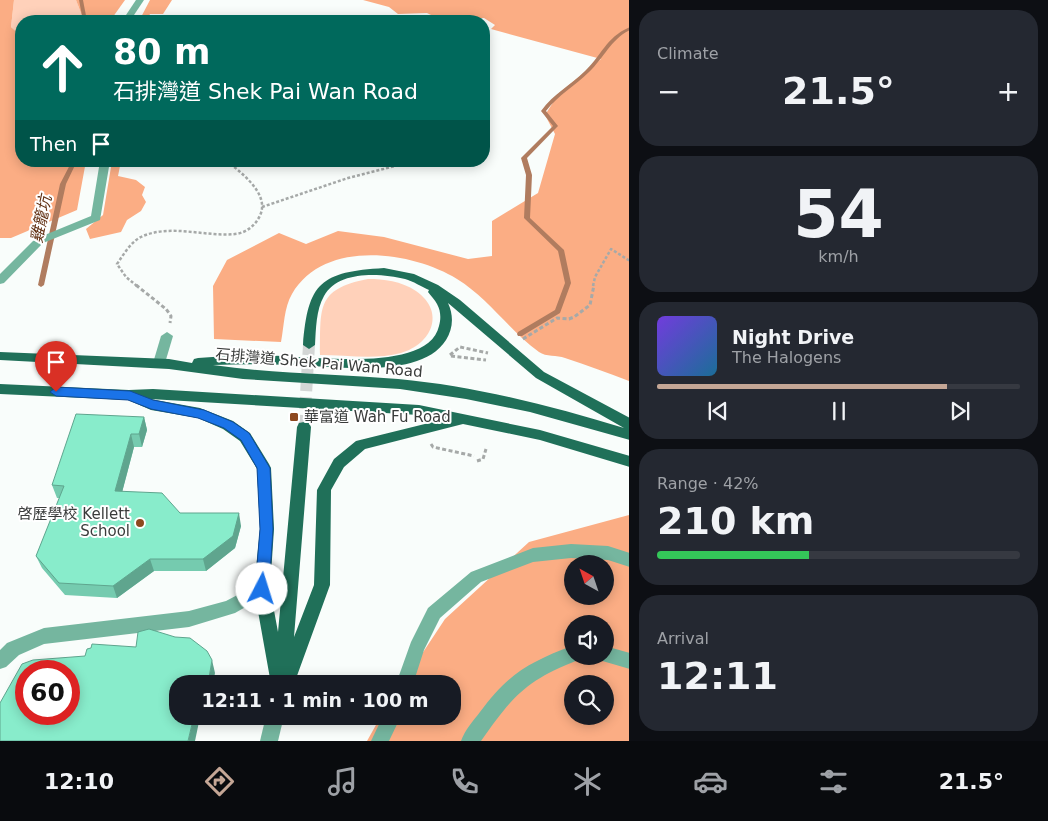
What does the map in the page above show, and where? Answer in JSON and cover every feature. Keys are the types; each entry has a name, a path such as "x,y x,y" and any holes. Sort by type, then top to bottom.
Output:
{"main road":[{"path":"309,344 312,305 326,286 351,274 380,270 401,274 420,281 447,296 540,375 629,425"},
{"path":"164,364 241,359 376,363 395,362 412,358 434,346 446,328 447,312 444,304 430,288 420,281"},
{"name":"石排灣道 Shek Pai Wan Road","path":"0,356 164,364 243,374 400,384 466,394 581,420 629,435"},
{"path":"0,389 130,395 153,394 419,410 540,435 629,462"},
{"path":"130,395 151,405 200,413 228,425 245,437 264,468 267,529 262,589 280,675"},
{"path":"286,675 322,585 324,490 339,463 361,445 463,419"},
{"path":"283,675 304,428"}],"street":[{"path":"130,15 140,0"},
{"path":"0,280 39,241 96,218 104,167"},
{"path":"164,364 167,336"},
{"path":"407,675 417,648 434,613 476,577 533,555 571,551 608,553 629,560"},
{"path":"0,661 13,649 44,636 148,626 189,619 229,608 262,589"},
{"path":"470,741 496,706 520,681 544,665 564,657"},
{"path":"614,657 629,661"},
{"path":"269,741 273,725"},
{"path":"380,741 388,725"}],"path":[{"path":"167,336 171,316 166,308 126,278 117,264 131,245 144,236 185,232 214,234 244,232 255,224 262,214 262,201 244,175 235,167"},
{"path":"262,206 348,178 391,167"},
{"path":"520,341 557,318 569,319 587,309 595,277 611,249 629,261"},
{"path":"486,360 450,356 460,347 494,354"},
{"path":"431,444 432,447 474,456"},
{"path":"477,462 483,458 486,449"}],"shaded area":[{"path":"0,0 14,0 11,27 15,31 15,167 85,167 77,210 11,238 0,238"},
{"path":"14,0 76,0 82,15 15,15 15,31 11,27"},
{"path":"76,0 125,0 114,15 82,15"},
{"path":"150,0 172,0 163,14 142,15"},
{"path":"363,0 629,0 629,381 559,356 542,354 528,344 479,295 457,279 438,269 393,257 369,255 346,258 325,265 306,276 289,299 281,342 214,339 213,286 227,260 279,233 306,244 338,231 384,237 468,259 492,256 492,221 538,193 555,134 545,115 559,93 601,59 491,29 495,25 490,22 490,15 398,14 389,7"},
{"path":"111,167 120,167 118,176 136,180 145,187 142,195 146,202 141,211 127,220 121,232 90,239 86,229 103,215"},
{"path":"368,279 386,280 404,285 416,291 425,299 431,308 433,317 427,335 412,349 391,355 371,357 320,355 320,325 324,304 330,295 338,289 351,283"},
{"path":"629,515 629,741 367,741 376,725 461,725 461,675 408,675 445,619 529,542"}],"building":[{"path":"76,414 144,417 139,434 131,434 115,491 162,493 180,513 239,513 233,536 203,559 150,559 113,586 59,583 36,556 64,486 52,485"},
{"path":"149,629 175,637 190,638 207,651 212,660 210,675 169,675 169,725 192,725 188,741 0,741 0,703 15,676 15,725 80,725 80,660 33,660 85,656 87,649 91,648 92,644 136,647 138,632"}],"waterway":[{"name":"雞籠坑","path":"81,0 84,15"},
{"path":"520,334 558,311 568,283 561,250 527,218 529,175 524,158 556,126 543,111 555,97 597,62 616,36 629,28"},
{"name":"雞籠坑","path":"41,285 63,184 72,167"}],"tunnel":[{"path":"304,427 309,345"}],"place":[{"name":"華富道 Wah Fu Road","path":"294,417"},
{"name":"啓歷學校 Kellett School","path":"140,523"}],"route":[{"path":"56,392 130,395 151,405 200,413 228,425 245,437 264,468 267,529 262,589"}]}
